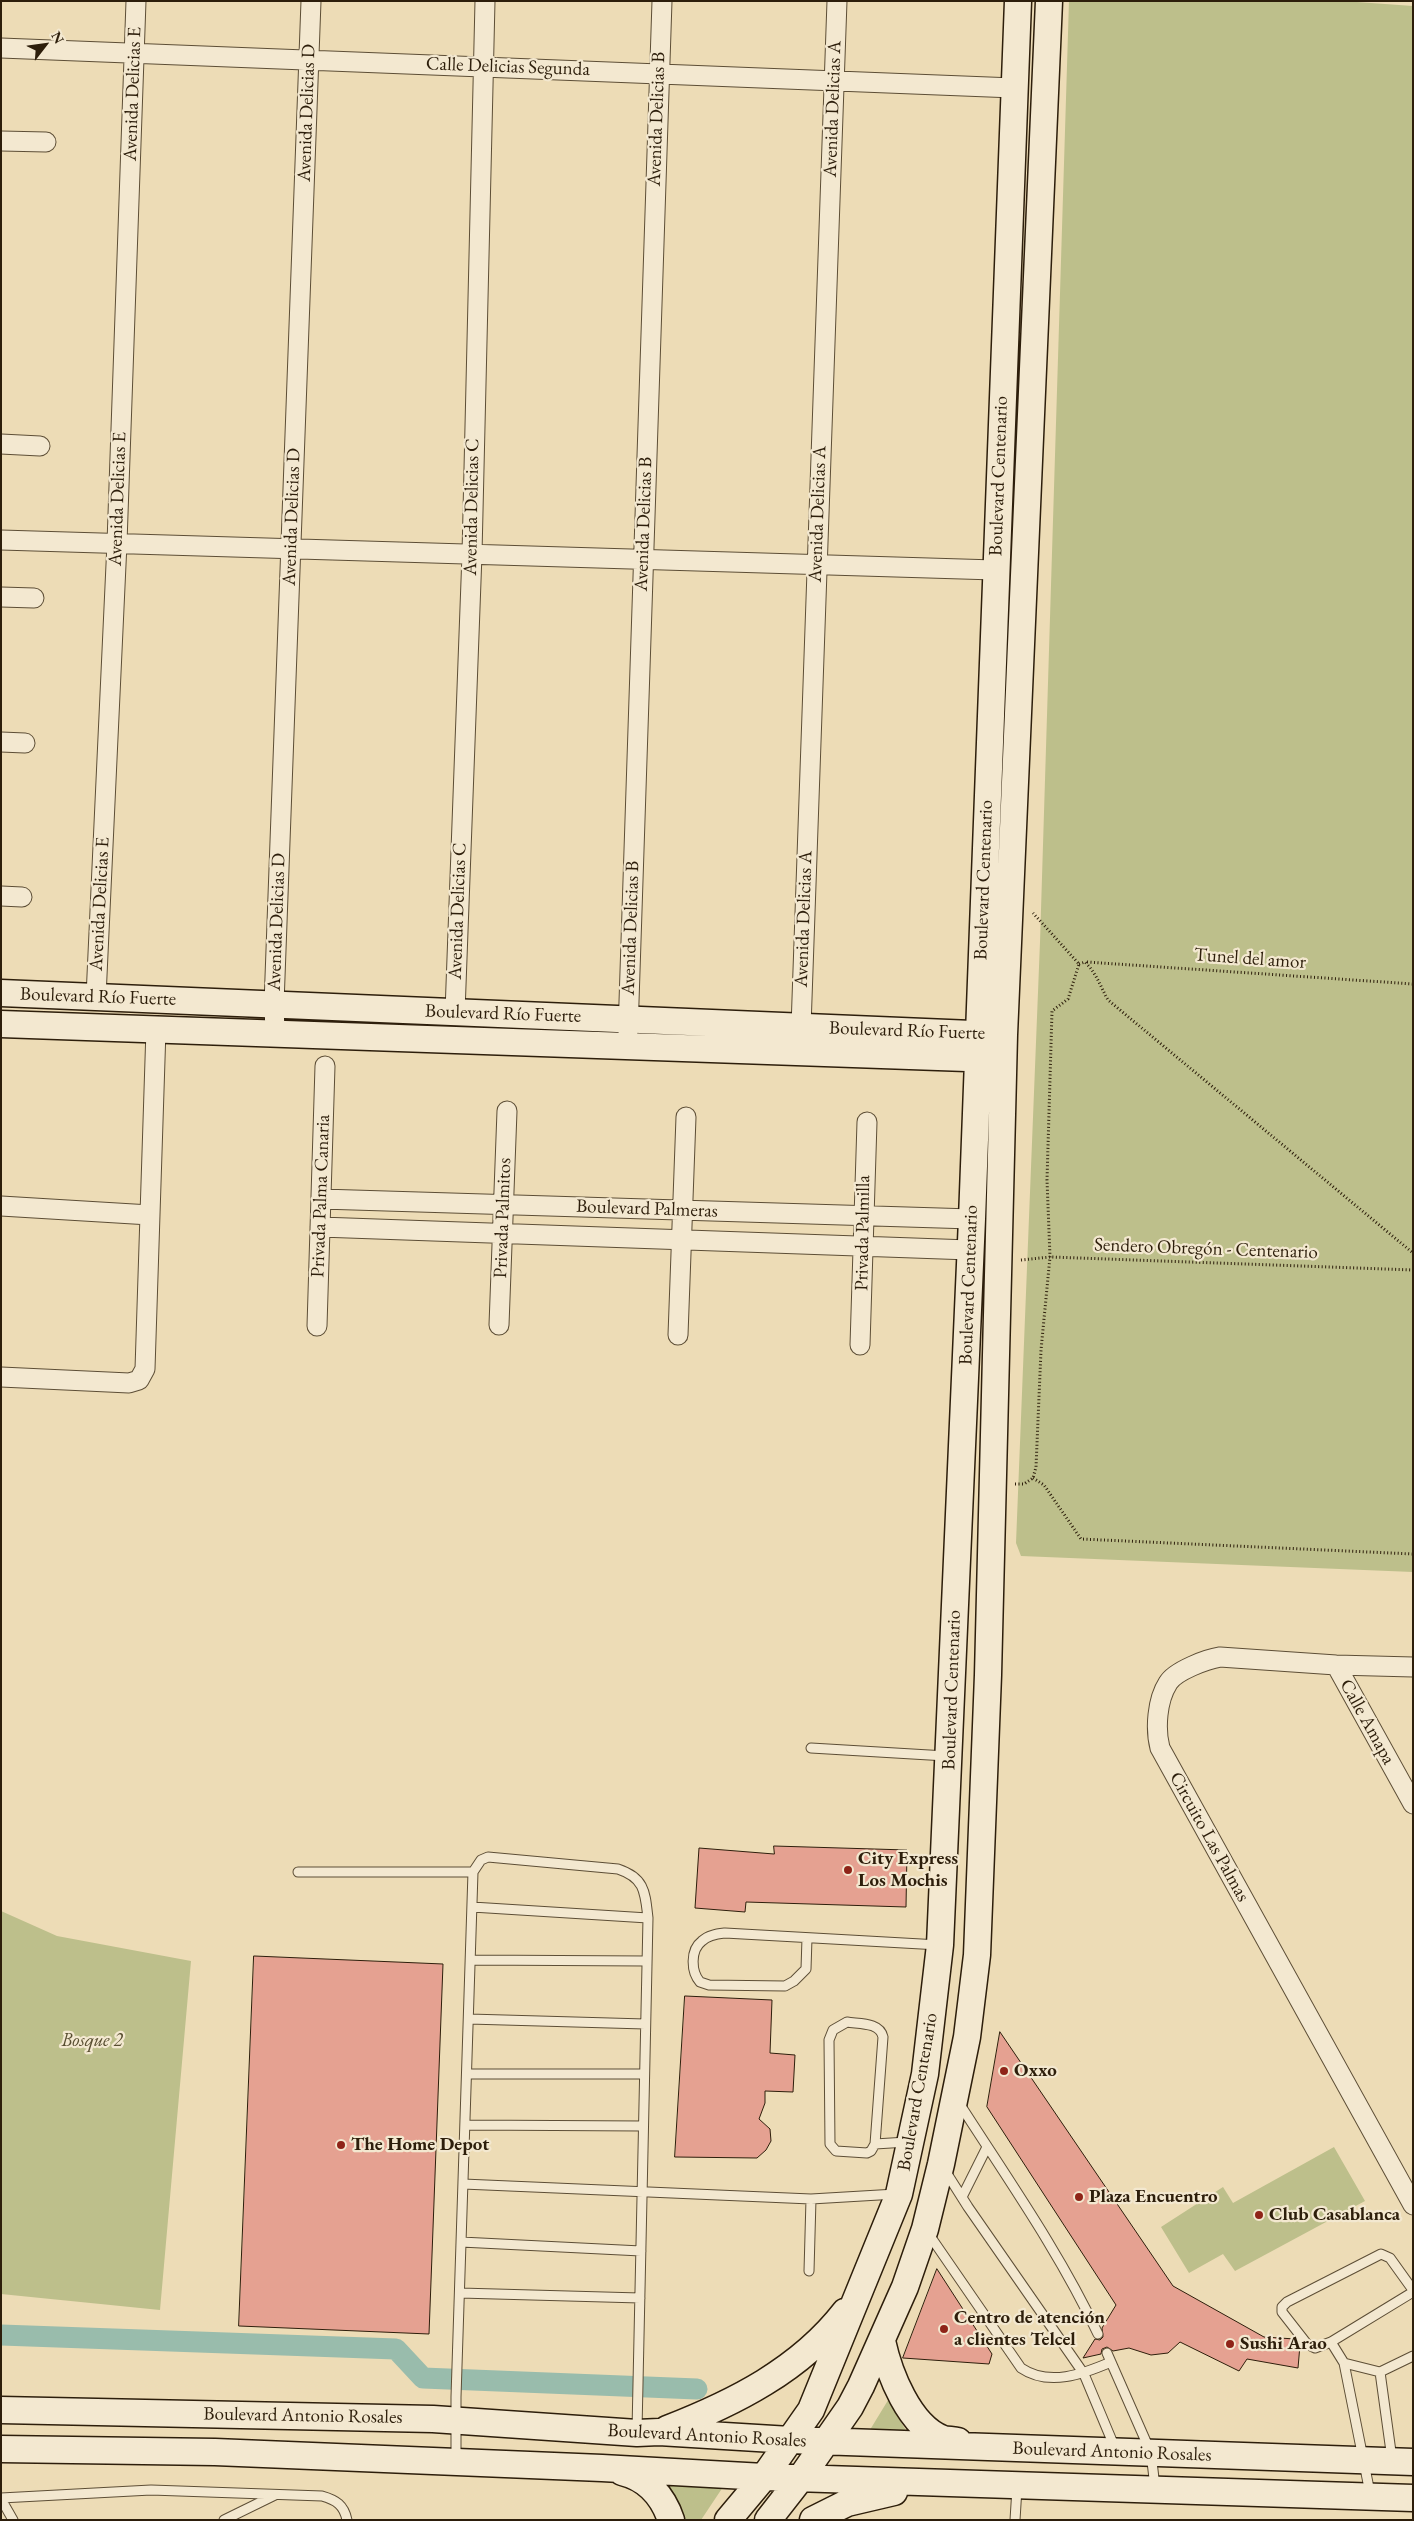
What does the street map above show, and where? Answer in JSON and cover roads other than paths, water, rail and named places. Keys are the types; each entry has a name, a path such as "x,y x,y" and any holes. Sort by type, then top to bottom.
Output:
{"main road":[{"name":"Boulevard Centenario","path":"728,2520 764,2477 817,2398 899,2194 912,2142 925,2074 940,1945 972,1219 995,570 1018,1"},
{"name":"Boulevard Centenario","path":"768,2520 800,2478 854,2400 905,2287 925,2229 956,2096 967,2036 977,1955 985,1754 1004,1047 1050,1"},
{"name":"Boulevard Río Fuerte","path":"1,993 801,1026 978,1046"},
{"name":"Boulevard Río Fuerte","path":"1,1024 628,1046 1004,1047"},
{"path":"950,1751 965,1754 985,1754"},
{"path":"645,2425 711,2412 761,2385 829,2332 860,2292"},
{"path":"882,2341 889,2370 906,2404 924,2425 942,2438 1014,2448"},
{"name":"Boulevard Antonio Rosales","path":"1,2410 456,2409 825,2442 1402,2462"},
{"name":"Boulevard Antonio Rosales","path":"1,2449 215,2452 602,2468 764,2477 1413,2498"},
{"path":"602,2468 628,2473 644,2481 657,2493 667,2508 671,2520"},
{"path":"813,2520 847,2503 897,2491 922,2482"}],"street":[{"name":"Avenida Delicias E","path":"96,997 117,544 136,1"},
{"name":"Avenida Delicias D","path":"275,1034 274,1004 311,1"},
{"name":"Avenida Delicias C","path":"455,1012 472,554 485,1"},
{"name":"Avenida Delicias B","path":"628,1046 662,1"},
{"name":"Avenida Delicias A","path":"801,1026 837,1"},
{"name":"Calle Delicias Segunda","path":"1,48 1014,88"},
{"path":"1,141 46,142"},
{"path":"1,444 40,446"},
{"path":"1,540 995,570"},
{"path":"1,597 34,598"},
{"path":"1,742 25,743"},
{"path":"1,896 22,897"},
{"path":"1,1377 129,1383 139,1380 145,1369 156,1029"},
{"name":"Privada Palma Canaria","path":"317,1326 325,1066"},
{"name":"Privada Palmitos","path":"499,1325 507,1111"},
{"path":"678,1335 686,1117"},
{"name":"Privada Palmilla","path":"860,1345 862,1216 867,1122"},
{"name":"Boulevard Palmeras","path":"321,1200 972,1219"},
{"path":"1,1206 150,1215"},
{"name":"Boulevard Palmeras","path":"320,1227 970,1250"},
{"name":"Circuito Las Palmas","path":"1413,1667 1210,1658 1176,1675 1168,1682 1161,1702 1156,1734 1160,1748 1413,2205"},
{"name":"Calle Amapa","path":"1336,1665 1413,1804"}],"lane":[{"path":"811,1748 950,1751"},
{"path":"456,2462 457,2354 473,1872 481,1860 488,1857 618,1869 636,1876 646,1895 648,1918 640,2298 640,2339 645,2425"},
{"path":"298,1872 473,1872"},
{"path":"472,1907 648,1918"},
{"path":"808,1938 806,1969 801,1976 785,1986 709,1985 700,1982 695,1977 693,1970 695,1949 701,1941 710,1936 725,1933 940,1945"},
{"path":"471,1960 646,1961"},
{"path":"468,2019 645,2024"},
{"path":"847,2022 875,2026 882,2033 875,2144 871,2152 867,2153 836,2151 830,2144 829,2040 833,2030 840,2024 847,2022"},
{"path":"467,2074 644,2074"},
{"path":"956,2096 1058,2262 1098,2334"},
{"path":"465,2125 643,2126"},
{"path":"875,2144 912,2142"},
{"path":"962,2197 987,2147"},
{"path":"941,2164 1084,2374 1117,2452"},
{"path":"463,2184 642,2190 811,2199 899,2194"},
{"path":"809,2271 811,2199"},
{"path":"925,2229 1022,2368 1032,2375 1045,2378 1084,2374 1111,2362"},
{"path":"461,2242 641,2251"},
{"path":"1381,2254 1390,2258 1413,2291 1331,2342 1319,2347 1311,2347 1282,2312 1285,2304 1381,2254"},
{"path":"460,2294 640,2298"},
{"path":"1331,2342 1344,2363 1370,2497"},
{"path":"1107,2352 1151,2453 1156,2490"},
{"path":"1344,2363 1380,2372 1413,2356"},
{"path":"1380,2372 1402,2462"},
{"path":"1015,2520 1017,2485"},
{"path":"13,2520 1,2499 151,2490 322,2496 334,2499 342,2505 348,2520"},
{"path":"224,2520 276,2494"}],"waterway":[{"path":"1,2335 396,2349 423,2378 697,2389"}],"place":[{"name":"City Express Los Mochis","path":"848,1870"},
{"name":"Oxxo","path":"1004,2071"},
{"name":"The Home Depot","path":"341,2145"},
{"name":"Plaza Encuentro","path":"1079,2197"},
{"name":"Club Casablanca","path":"1259,2215"},
{"name":"Centro de atención a clientes Telcel","path":"944,2329"},
{"name":"Sushi Arao","path":"1230,2344"}],"park label":[{"name":"Bosque 2","path":"92,2041"}]}
